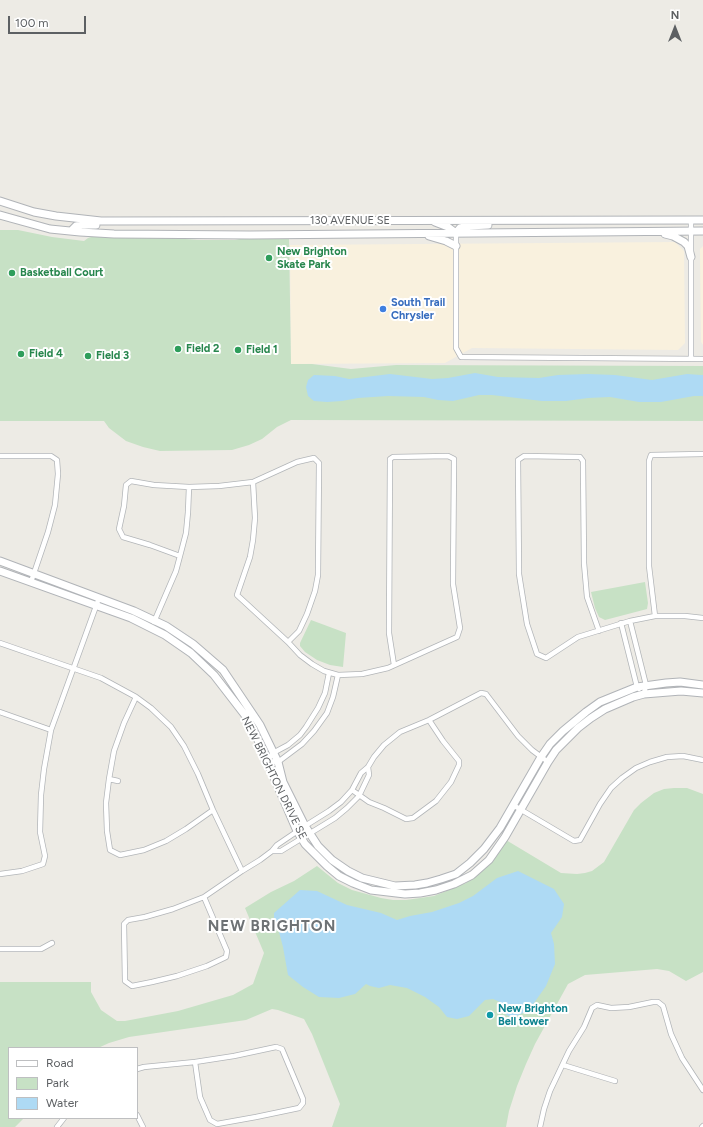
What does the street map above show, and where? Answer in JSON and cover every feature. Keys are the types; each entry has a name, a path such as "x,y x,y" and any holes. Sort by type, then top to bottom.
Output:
{"street":[{"name":"130 AVENUE SE","path":"0,201 34,212 101,221 703,220"},
{"name":"130 AVENUE SE","path":"0,215 50,229 114,234 250,235 703,231"},
{"path":"50,215 63,222 70,231 76,226 82,224 134,226 148,225 163,221"},
{"path":"428,220 448,227 456,233"},
{"path":"556,220 529,224 468,226 460,228 456,233 456,348 461,357 703,358"},
{"path":"691,220 691,358"},
{"path":"649,232 679,238 688,246 691,257"},
{"path":"418,233 446,241 456,246"},
{"path":"655,616 649,566 649,461 651,455 703,454"},
{"path":"0,456 51,456 57,460 58,474 55,505 48,532 30,582"},
{"path":"253,482 255,518 253,540 250,557 237,596 288,642 300,655 312,664 329,673 338,675 362,674 388,668 457,637 460,628 453,584 454,459 448,456 393,456 390,459 388,633 394,665"},
{"path":"599,630 587,597 584,563 583,461 580,457 524,456 518,460 519,574 527,624 537,654 546,658 578,637 630,621 655,616 685,616 703,618"},
{"path":"180,556 123,537 119,529 124,506 126,485 131,481 154,485 189,487 219,486 253,482 297,462 314,458 319,463 318,575 307,614 298,631 288,642"},
{"path":"152,627 176,571 180,556 186,533 189,487"},
{"name":"NEW BRIGHTON DRIVE SE","path":"0,561 155,620 193,644 223,670 260,725 278,762 283,782 305,826 318,846 332,860 348,871 362,878 395,886 427,883 456,874 470,863 484,850 500,828 550,744 563,730 586,712 607,699 637,687 680,682 703,685"},
{"name":"NEW BRIGHTON DRIVE SE","path":"0,571 152,627 191,653 214,675 248,719 297,831 306,844 327,866 340,876 371,890 388,893 405,894 436,890 454,884 472,875 489,860 505,837 531,790 556,750 568,737 591,718 618,703 644,694 681,691 703,693"},
{"path":"0,874 22,871 43,864 45,856 40,832 41,795 51,730 99,598"},
{"path":"630,621 646,685 644,694"},
{"path":"621,623 637,687 644,694"},
{"path":"0,643 101,678 136,697 151,708 171,727 184,746 242,871"},
{"path":"267,761 273,753 288,745 300,735 306,727 318,708 325,693 329,673"},
{"path":"267,761 278,762 302,744 314,731 327,713 333,697 338,675"},
{"path":"204,897 227,951 226,957 207,966 177,976 152,982 132,986 125,980 124,924 128,920 173,909 204,897 272,852 277,845 341,802 352,790 361,773 368,767 384,745 400,732 429,720 481,693 486,694 518,736 532,750 548,762"},
{"path":"136,697 124,723 114,751 109,779 106,803 107,831 110,850 120,855 144,850 166,841 186,830 213,810"},
{"path":"0,712 51,730"},
{"path":"352,790 369,802 406,820 413,818 436,800 451,782 460,761 443,741 429,720"},
{"path":"513,806 574,841 580,840 600,804 611,788 636,768 667,757 683,756 703,760"},
{"path":"272,852 281,851 335,818 347,808 359,796 369,775 368,767"},
{"path":"109,779 118,781"},
{"path":"0,949 40,949 52,943"},
{"path":"540,1127 550,1091 569,1051 584,1027 592,1008 597,1004 611,1008 629,1007 658,1002 663,1006 671,1034 682,1058 703,1090"},
{"path":"138,1069 234,1056 276,1047 282,1049 303,1100 302,1103 299,1108 217,1124 210,1120 200,1097 195,1062"},
{"path":"563,1065 615,1081"},
{"path":"138,1116 143,1127"},
{"path":"57,1127 63,1119"}],"shaded area":[{"path":"675,242 684,251 685,343 678,350 472,348 445,363 291,364 290,245"},
{"path":"703,246 703,345 701,342 700,249"}],"green space":[{"path":"0,230 18,230 52,237 84,241 94,236 199,240 289,237 291,364 312,364 351,369 396,365 703,366 703,421 291,420 277,427 262,439 232,450 160,451 126,441 109,428 104,421 0,421"},
{"path":"645,582 648,603 647,609 605,620 599,617 591,592"},
{"path":"311,620 346,633 343,667 330,665 317,660 305,652 300,646"},
{"path":"687,788 703,794 703,972 686,981 669,971 657,969 585,975 568,984 535,1044 526,1064 509,1111 506,1127 332,1127 340,1104 312,1034 304,1019 272,1009 246,1020 129,1037 100,1047 8,1047 8,1119 23,1119 15,1127 0,1127 0,982 91,982 91,992 101,1010 117,1021 125,1021 178,1011 233,995 253,984 264,953 245,908 271,892 294,881 317,866 338,883 352,890 393,900 406,900 434,896 466,883 479,873 506,840 561,873 585,873 592,871 604,862 634,810 654,793 664,789"}],"water":[{"path":"475,373 498,377 539,378 558,375 615,375 652,380 687,374 703,375 703,396 694,396 661,402 639,402 610,397 566,401 542,401 492,395 479,395 453,401 424,397 388,396 327,402 314,401 308,396 306,387 308,380 314,375 335,376 349,379 390,374 432,379 448,378"},
{"path":"518,871 554,889 564,904 562,917 551,933 554,944 555,964 546,986 534,1003 523,1013 512,1018 505,1014 500,1002 493,999 485,1000 469,1016 457,1019 447,1017 439,1007 425,997 407,988 390,985 379,988 366,984 355,994 339,998 319,997 288,975 279,932 274,924 274,913 300,890 317,891 347,905 381,913 397,920 432,912 459,903 473,896 497,878"}],"place":[{"name":"New Brighton Skate Park","path":"269,258"},
{"name":"Basketball Court","path":"12,273"},
{"name":"South Trail Chrysler","path":"383,309"},
{"name":"Field 2","path":"178,349"},
{"name":"Field 1","path":"238,350"},
{"name":"Field 4","path":"21,354"},
{"name":"Field 3","path":"88,356"},
{"name":"New Brighton Bell tower","path":"490,1015"}],"district":[{"name":"NEW BRIGHTON","path":"272,927"}]}
